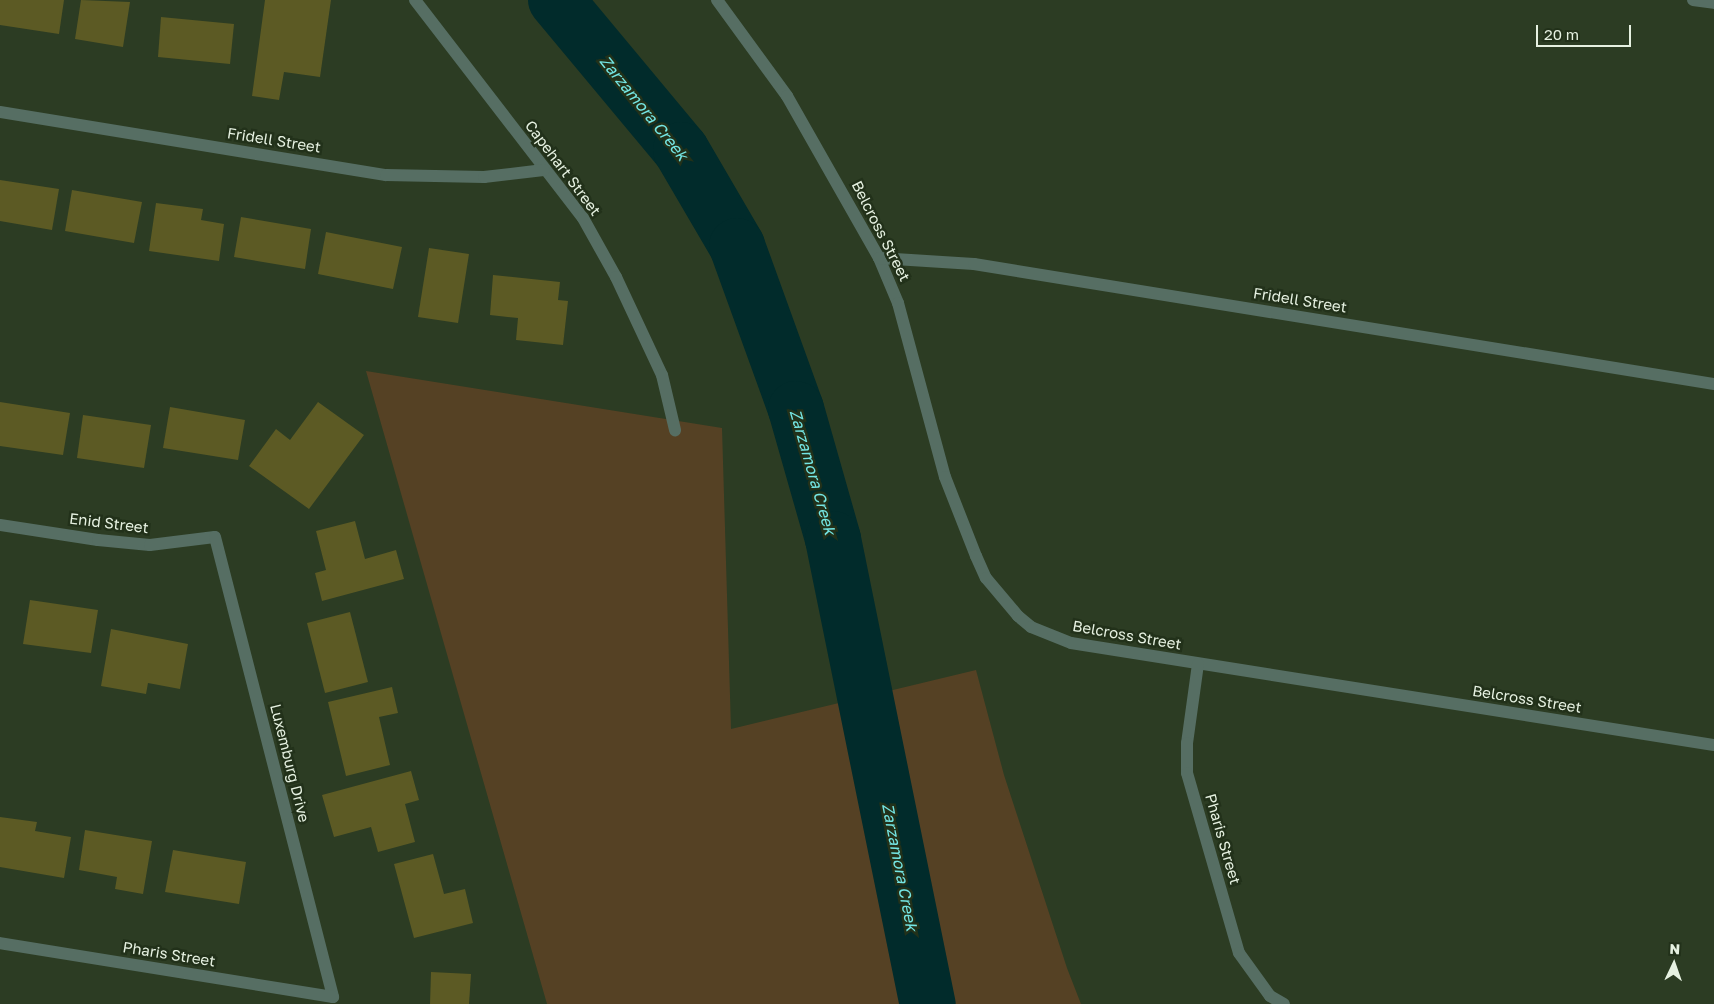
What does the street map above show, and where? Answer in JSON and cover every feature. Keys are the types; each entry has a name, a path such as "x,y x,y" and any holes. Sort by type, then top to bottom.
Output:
{"street":[{"name":"Capehart Street","path":"415,0 544,170 583,218 616,277 662,375 675,430"},
{"name":"Belcross Street","path":"717,0 787,96 880,258 898,303 945,477 986,578 1018,616 1031,627 1071,643 1714,745"},
{"path":"1693,0 1714,3"},
{"name":"Fridell Street","path":"0,112 386,175 484,177 544,170"},
{"name":"Fridell Street","path":"880,258 974,264 1714,384"},
{"name":"Enid Street","path":"0,524 150,545 215,538"},
{"name":"Luxemburg Drive","path":"215,538 333,997"},
{"name":"Pharis Street","path":"1198,664 1187,743 1187,774 1239,953 1270,996 1284,1004"},
{"name":"Pharis Street","path":"0,943 333,997"}],"shaded area":[{"path":"366,371 722,428 731,729 976,670 1004,775 1067,968 1081,1004 547,1004"}],"building":[{"path":"0,0 64,0 59,34 0,25"},
{"path":"81,0 130,2 123,47 75,39"},
{"path":"265,0 331,0 320,77 284,72 279,100 252,96"},
{"path":"161,17 234,24 230,64 158,57"},
{"path":"0,180 59,189 52,230 0,221"},
{"path":"72,190 142,202 134,243 65,231"},
{"path":"156,203 203,209 201,220 224,224 219,261 149,251"},
{"path":"241,217 311,229 305,269 234,257"},
{"path":"326,232 402,247 393,289 318,274"},
{"path":"429,248 469,254 458,323 418,317"},
{"path":"493,275 560,282 558,300 568,301 563,345 516,340 518,318 490,315"},
{"path":"0,402 70,413 63,455 0,446"},
{"path":"318,402 364,435 309,509 249,466 276,429 290,440"},
{"path":"170,407 245,420 238,460 163,448"},
{"path":"83,415 151,425 144,468 77,458"},
{"path":"355,521 365,559 396,550 404,579 322,601 315,573 326,570 316,531"},
{"path":"30,600 98,610 91,653 23,644"},
{"path":"350,612 368,682 325,693 307,623"},
{"path":"111,629 188,644 180,689 148,683 146,694 101,686"},
{"path":"392,687 398,713 379,717 390,765 346,776 328,702"},
{"path":"411,771 419,800 405,804 415,842 378,852 371,827 334,837 322,795"},
{"path":"0,817 37,822 35,831 71,837 64,878 0,867"},
{"path":"85,830 152,841 143,894 115,889 117,877 79,870"},
{"path":"173,850 246,862 239,904 165,892"},
{"path":"433,854 444,894 465,889 473,923 414,938 394,864"},
{"path":"431,972 471,974 469,1004 430,1004"}],"waterway":[{"name":"Zarzamora Creek","path":"556,0 681,150 737,246 796,409 833,539 928,1004"}]}
